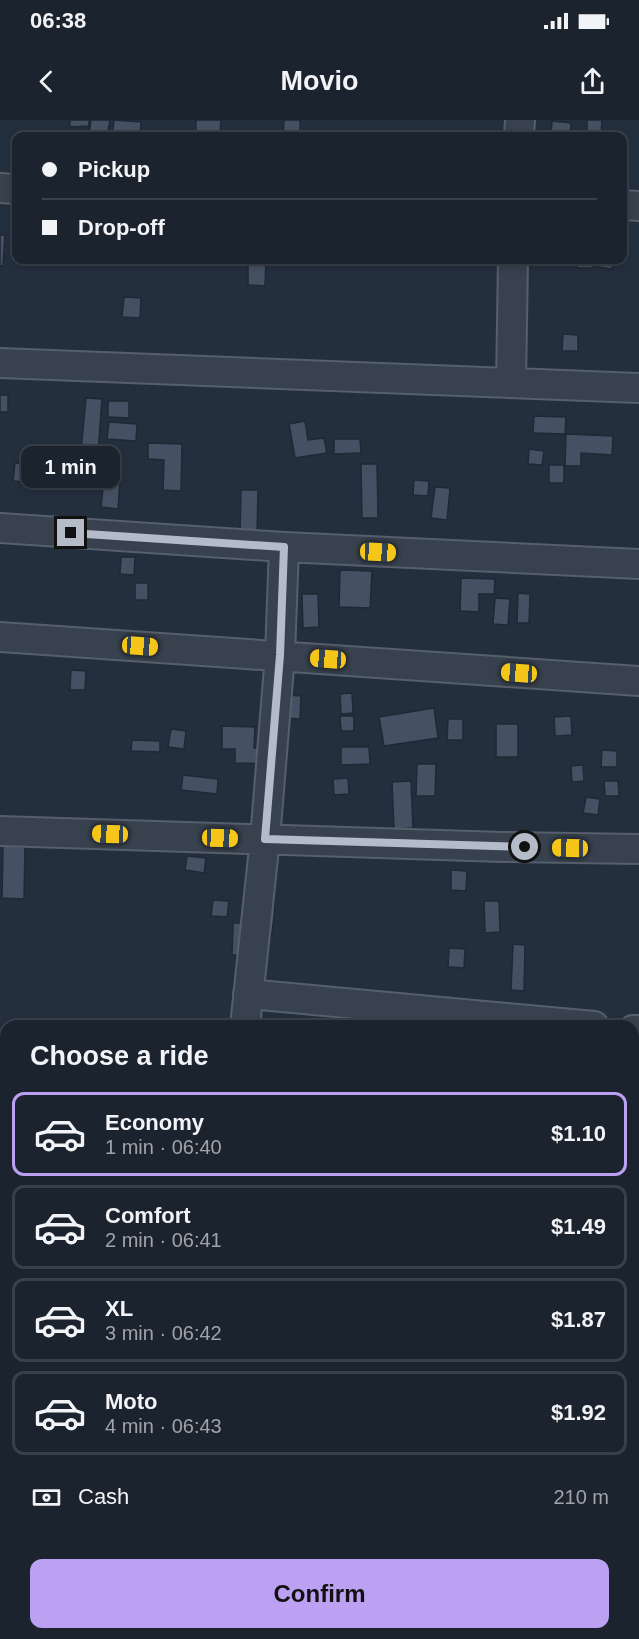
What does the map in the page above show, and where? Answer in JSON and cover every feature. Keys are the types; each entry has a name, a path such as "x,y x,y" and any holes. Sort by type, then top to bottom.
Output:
{"street":[{"path":"511,383 513,264"},
{"path":"0,363 639,388"},
{"path":"0,528 284,547 639,564"},
{"path":"246,1020 265,839 280,655 284,547"},
{"path":"0,637 639,681"},
{"path":"0,831 502,847 639,849"},
{"path":"248,994 529,1020"}],"building":[{"path":"70,120 89,120 89,126 70,127"},
{"path":"91,120 110,120 108,132 90,132"},
{"path":"114,120 141,122 140,132 112,132"},
{"path":"196,120 221,120 220,132 196,132"},
{"path":"284,120 300,120 300,132 283,132"},
{"path":"587,120 602,120 601,132 587,132"},
{"path":"552,121 571,123 570,132 551,132"},
{"path":"0,235 5,235 3,266 0,266"},
{"path":"248,264 266,264 265,286 248,285"},
{"path":"577,264 593,264 593,268 577,268"},
{"path":"599,264 613,264 612,269 598,267"},
{"path":"124,297 141,298 140,318 122,317"},
{"path":"563,334 578,335 578,351 562,351"},
{"path":"0,395 8,395 8,412 0,412"},
{"path":"86,398 102,399 98,453 81,451"},
{"path":"108,401 129,401 129,418 108,417"},
{"path":"534,416 566,417 565,434 533,433"},
{"path":"305,421 308,440 324,438 327,453 295,458 289,424"},
{"path":"109,422 137,424 136,441 107,439"},
{"path":"566,434 613,436 612,455 581,453 581,466 565,466"},
{"path":"334,439 360,439 361,453 334,454"},
{"path":"148,443 182,444 181,491 163,490 164,460 148,459"},
{"path":"529,449 544,451 542,465 528,464"},
{"path":"15,463 41,465 40,483 13,481"},
{"path":"361,464 377,464 378,518 362,518"},
{"path":"549,465 564,465 564,483 549,483"},
{"path":"104,479 120,480 118,509 101,507"},
{"path":"414,480 429,481 428,496 413,495"},
{"path":"435,487 450,488 447,520 431,518"},
{"path":"241,490 258,490 257,536 240,535"},
{"path":"121,557 135,557 134,575 120,574"},
{"path":"340,570 372,571 370,608 339,607"},
{"path":"461,578 495,579 494,594 479,594 479,612 460,611"},
{"path":"135,583 148,583 148,600 135,600"},
{"path":"518,593 530,594 529,623 517,623"},
{"path":"302,594 318,594 319,627 303,628"},
{"path":"495,598 510,599 508,625 493,624"},
{"path":"71,670 86,671 85,690 70,690"},
{"path":"352,693 353,713 341,714 340,694"},
{"path":"287,695 301,696 300,719 286,718"},
{"path":"434,708 438,738 384,746 379,717"},
{"path":"340,716 354,716 354,731 341,731"},
{"path":"571,716 572,735 555,736 554,717"},
{"path":"448,719 463,719 463,740 447,740"},
{"path":"496,724 518,724 518,757 496,757"},
{"path":"222,726 255,727 254,748 286,748 286,764 235,763 235,749 222,749"},
{"path":"171,729 186,731 184,749 168,747"},
{"path":"132,740 160,741 160,752 131,751"},
{"path":"341,747 369,747 370,764 341,765"},
{"path":"602,750 617,751 617,767 601,767"},
{"path":"417,764 436,764 435,796 416,796"},
{"path":"583,765 584,781 572,782 571,766"},
{"path":"183,775 218,779 217,794 181,790"},
{"path":"348,778 349,794 334,795 333,779"},
{"path":"411,781 413,828 394,829 392,782"},
{"path":"604,781 618,781 619,796 605,796"},
{"path":"586,797 600,799 598,815 583,813"},
{"path":"3,846 25,847 24,899 2,898"},
{"path":"187,856 206,858 204,873 185,870"},
{"path":"451,870 467,871 466,891 451,890"},
{"path":"213,900 229,901 227,917 211,916"},
{"path":"484,901 499,901 500,932 485,933"},
{"path":"261,908 275,909 272,932 258,931"},
{"path":"233,923 245,923 244,955 232,955"},
{"path":"513,944 525,945 524,991 511,990"},
{"path":"449,948 465,949 464,968 448,967"}],"route":[{"path":"71,533 284,547 280,655 265,839 525,847"}]}
